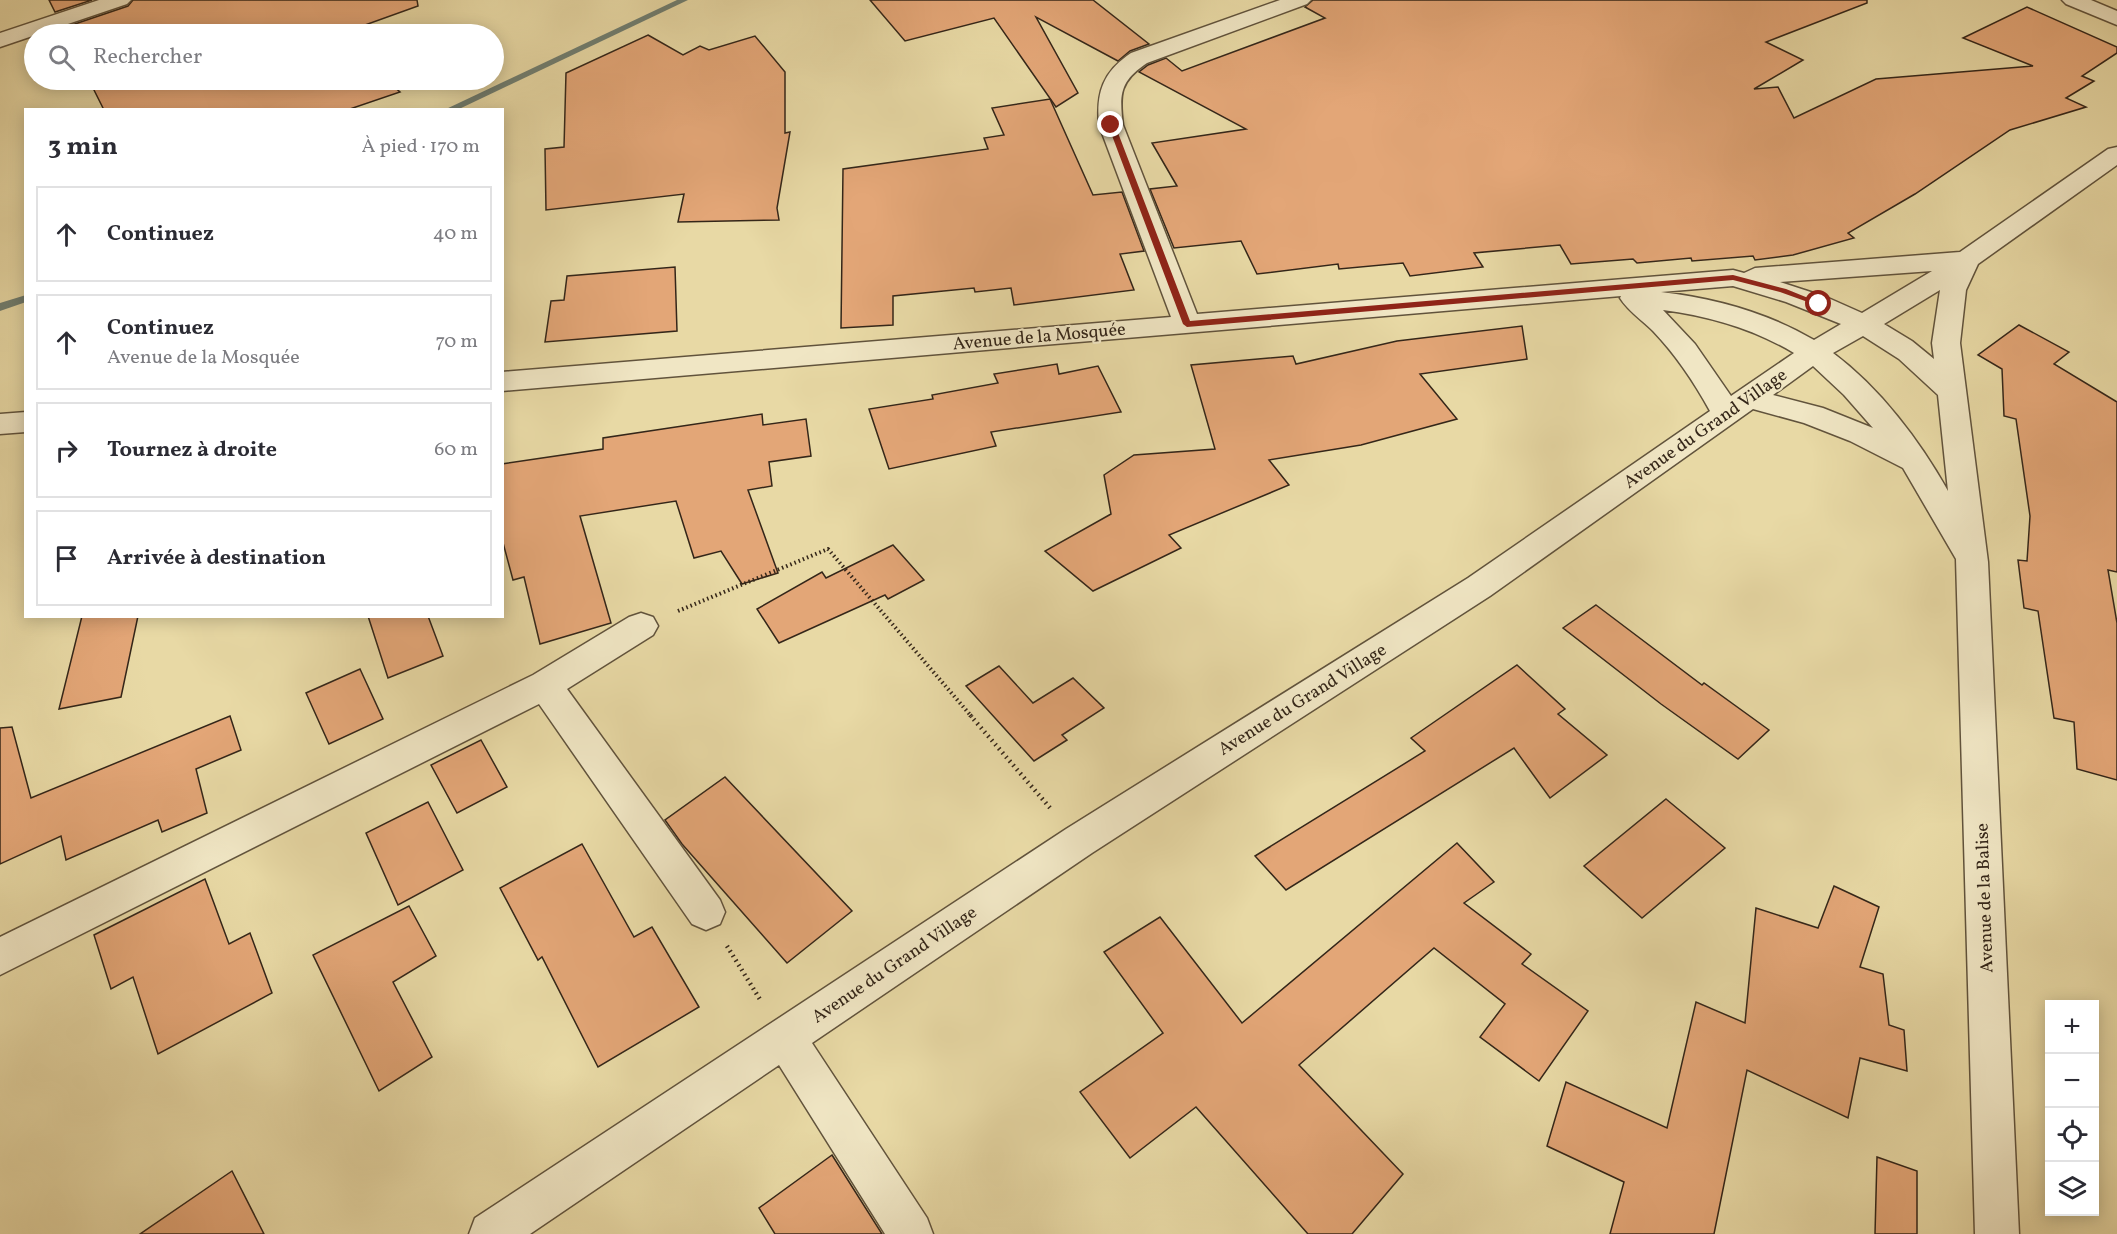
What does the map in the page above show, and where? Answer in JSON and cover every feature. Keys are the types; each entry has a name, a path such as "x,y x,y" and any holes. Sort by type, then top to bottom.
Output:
{"street":[{"path":"48,24 120,0"},
{"path":"1187,324 1111,125 1108,99 1114,81 1124,67 1139,58 1300,0"},
{"path":"2073,0 2117,19"},
{"path":"0,40 24,32"},
{"name":"Avenue du Grand Village","path":"491,1234 1079,841 1479,586 1814,352 1918,292 2113,157"},
{"path":"1575,290 1967,260"},
{"name":"Avenue de la Balise","path":"1967,260 1953,290 1946,343 1972,562 1997,1234"},
{"path":"1733,278 1783,290 1860,324 1893,342 1918,360 1950,390"},
{"path":"1575,290 1703,307 1740,318 1782,335 1814,352 1851,385 1916,463 1972,562"},
{"name":"Avenue de la Mosquée","path":"504,382 1575,290"},
{"path":"1633,298 1660,319 1711,385 1737,406 1813,416 1860,434 1916,463"},
{"path":"0,424 24,422"},
{"path":"0,957 545,685 641,626"},
{"path":"545,685 706,912"},
{"path":"784,1037 911,1234"}],"path":[{"path":"641,626 828,549 1079,841"},
{"path":"706,912 784,1037"}],"building":[{"path":"49,0 92,0 55,12"},
{"path":"133,0 417,0 418,6 368,24 75,24 128,6"},
{"path":"870,0 1093,0 1149,44 1130,51 1118,61 1036,17 1078,93 1056,107 994,18 905,41"},
{"path":"1313,0 1867,0 1867,3 1766,42 1803,60 1754,89 1778,87 1794,118 1876,79 2033,66 1963,38 2027,7 2117,47 2117,53 2082,76 2094,81 2066,98 2086,107 2010,130 1915,194 1848,233 1854,238 1793,255 1755,260 1753,256 1692,261 1691,258 1637,263 1633,259 1571,264 1560,245 1474,253 1483,267 1410,276 1403,263 1339,269 1338,264 1257,274 1241,241 1174,248 1150,189 1177,186 1152,143 1246,129 1139,72 1148,65 1166,58 1182,71 1325,18 1305,7"},
{"path":"648,35 683,55 700,46 709,50 755,36 785,72 785,133 790,132 777,208 779,220 678,222 684,194 546,210 545,149 564,147 566,73"},
{"path":"94,90 398,90 400,92 353,108 103,108"},
{"path":"1050,99 1093,195 1122,192 1144,251 1120,254 1134,290 1014,305 1011,288 975,292 974,288 893,296 893,325 841,328 843,169 988,149 984,138 1004,135 992,108"},
{"path":"675,267 677,331 545,342 551,301 564,300 567,276"},
{"path":"2019,325 2069,352 2054,364 2117,402 2117,572 2108,570 2117,623 2117,780 2077,769 2074,722 2054,718 2038,611 2024,608 2018,560 2027,561 2030,516 2016,419 2004,416 2002,369 1978,355"},
{"path":"1522,326 1527,359 1420,374 1457,419 1361,445 1269,460 1289,485 1169,535 1181,548 1093,591 1045,551 1111,514 1104,475 1134,455 1215,449 1191,365 1293,356 1296,364 1397,341"},
{"path":"1057,364 1059,374 1098,366 1121,412 991,432 996,446 889,469 869,409 933,399 932,395 998,383 994,374"},
{"path":"762,414 763,425 806,419 811,456 769,462 772,486 748,490 778,573 742,584 721,551 694,558 676,501 580,516 611,623 540,644 524,577 513,580 504,546 504,464 603,449 603,438"},
{"path":"893,545 924,580 888,599 885,595 779,643 757,609 822,572 826,578"},
{"path":"1596,605 1702,685 1704,683 1769,730 1738,759 1661,704 1563,628"},
{"path":"82,618 138,618 121,697 59,709"},
{"path":"369,618 429,618 443,656 388,678"},
{"path":"1517,665 1565,709 1558,714 1607,755 1550,798 1514,748 1286,890 1255,856 1425,751 1411,738"},
{"path":"999,666 1033,703 1073,678 1104,708 1062,735 1067,740 1034,761 966,686"},
{"path":"360,669 383,719 329,744 306,693"},
{"path":"230,716 241,750 196,769 207,813 162,832 158,820 66,860 61,836 0,864 0,728 12,727 31,798"},
{"path":"481,740 507,787 457,813 431,765"},
{"path":"725,777 852,911 787,963 682,844 665,820"},
{"path":"1666,799 1725,848 1642,918 1584,866"},
{"path":"428,802 463,870 398,905 366,833"},
{"path":"1457,843 1494,882 1464,903 1531,954 1522,964 1588,1011 1539,1081 1480,1037 1505,1004 1434,948 1299,1065 1403,1174 1352,1234 1308,1234 1196,1107 1130,1158 1080,1092 1163,1033 1104,952 1160,917 1242,1023"},
{"path":"582,844 634,937 652,927 699,1007 598,1067 542,957 538,960 500,888"},
{"path":"205,879 229,944 250,933 272,993 158,1054 133,977 111,989 94,935"},
{"path":"1834,886 1879,907 1860,967 1883,974 1889,1025 1904,1030 1907,1071 1860,1058 1848,1118 1747,1070 1714,1234 1610,1234 1624,1182 1547,1146 1566,1082 1667,1128 1696,1002 1745,1023 1756,908 1818,928"},
{"path":"409,906 436,956 393,982 432,1057 379,1091 313,955"},
{"path":"832,1155 882,1234 775,1234 759,1208"},
{"path":"1877,1157 1917,1171 1917,1234 1875,1234"},
{"path":"232,1171 264,1234 140,1234"}],"waterway":[{"path":"504,84 684,0"},
{"path":"452,108 491,90"},
{"path":"0,307 24,299"}],"route":[{"path":"1111,125 1187,324 1519,294 1733,278 1783,290 1819,304"}]}
